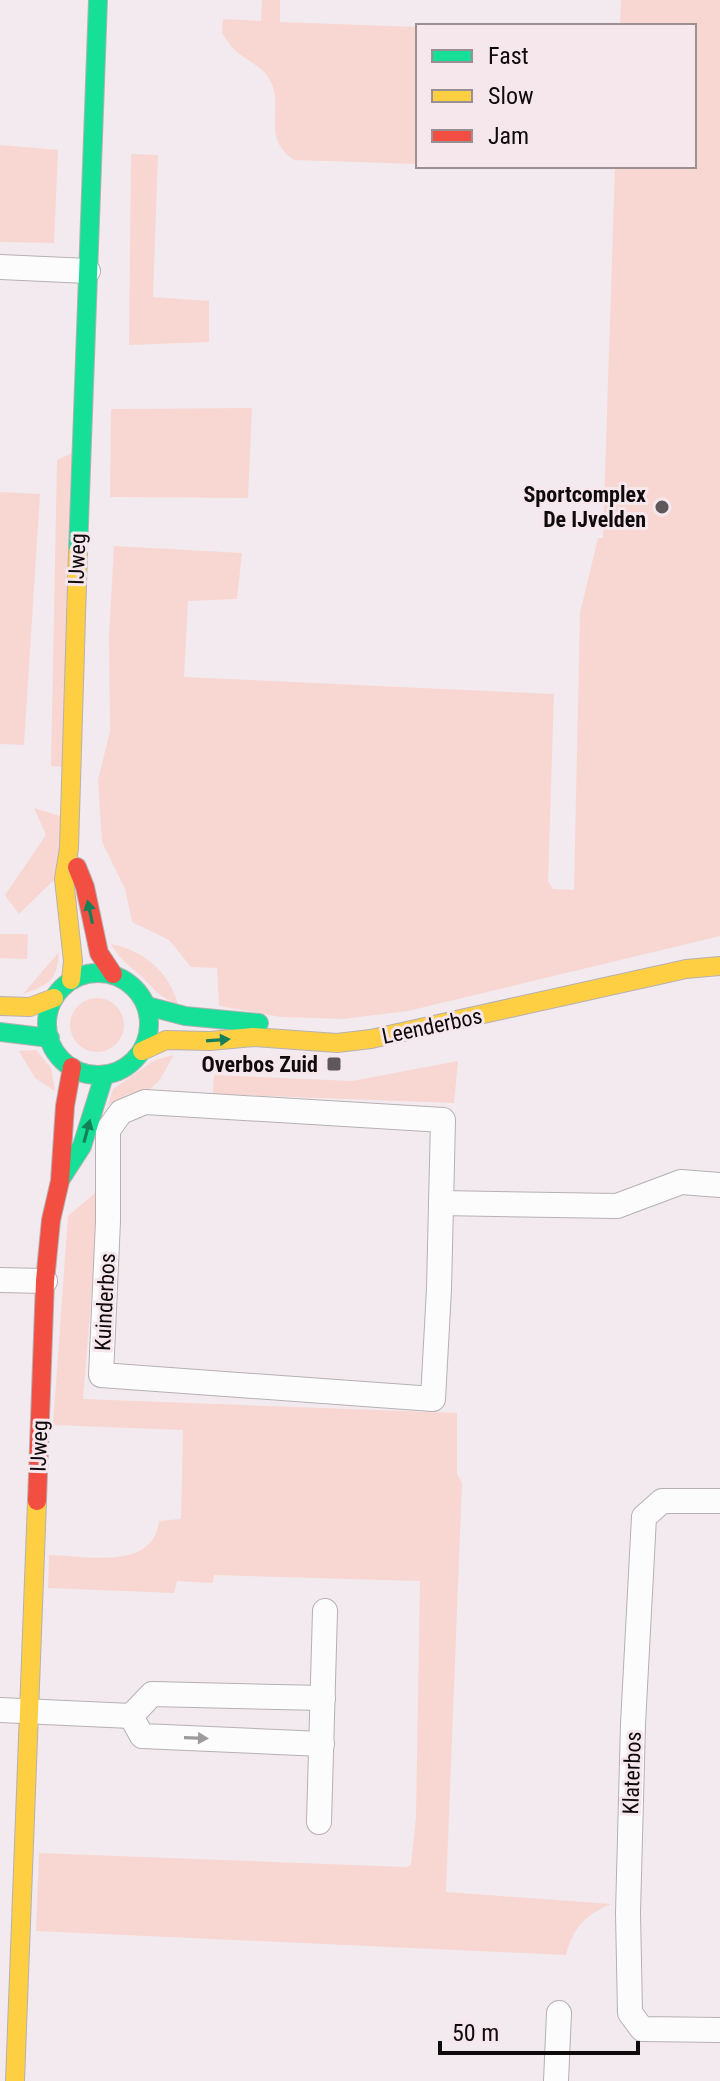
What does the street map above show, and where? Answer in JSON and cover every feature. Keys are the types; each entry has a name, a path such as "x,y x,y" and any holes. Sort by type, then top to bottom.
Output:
{"street":[{"name":"IJweg","path":"71,980 73,961 64,879 69,848 98,0"},
{"path":"0,267 88,271"},
{"name":"IJweg","path":"69,848 85,887 99,953 113,974"},
{"name":"Leenderbos","path":"147,1006 185,1016 342,1026 427,1013 684,956 720,952"},
{"name":"Leenderbos","path":"142,1051 166,1040 210,1041 253,1037 337,1043 371,1039 686,969 720,966"},
{"path":"100,971 113,974 139,993 147,1006 149,1035 142,1051 129,1065 116,1073 90,1075 72,1067 58,1055 47,1027 47,1013 54,998 71,980 100,971"},
{"path":"0,1006 30,1007 54,998"},
{"path":"0,1032 50,1038"},
{"name":"IJweg","path":"15,2081 45,1281 72,1067"},
{"name":"IJweg","path":"60,1181 82,1146 104,1076"},
{"name":"Kuinderbos","path":"145,1102 443,1120 441,1203 433,1399 101,1375 108,1221 108,1130 121,1112 145,1102"},
{"path":"441,1203 617,1206 681,1182 720,1185"},
{"path":"0,1280 45,1281"},
{"name":"Klaterbos","path":"720,1501 662,1501 644,1517 633,1724 628,1913 630,2013 642,2029 720,2030"},
{"path":"319,1822 325,1611"},
{"path":"0,1710 131,1716 152,1694 323,1698"},
{"path":"131,1716 142,1736 322,1744"},
{"path":"556,2081 559,2013"}],"shaded area":[{"path":"262,0 280,0 280,22 416,27 416,164 294,160 284,151 275,132 274,91 270,80 235,50 222,33 223,19 261,21"},
{"path":"621,0 720,0 720,936 408,1011 343,1019 281,1017 219,1006 217,968 191,967 169,940 132,922 125,889 102,842 98,780 110,731 109,637 114,546 242,553 237,599 188,601 184,677 554,694 548,881 553,889 574,890 580,613 598,538 603,538 615,168 696,168 696,24 620,24"},
{"path":"0,145 58,150 54,243 0,242"},
{"path":"131,154 158,155 153,297 209,301 209,342 129,345"},
{"path":"252,408 248,498 110,497 111,409"},
{"path":"79,450 67,767 51,766 57,460"},
{"path":"0,492 40,494 24,745 0,744"},
{"path":"34,808 63,817 61,873 19,914 5,895 46,835"},
{"path":"0,934 28,934 27,959 0,958"},
{"path":"111,944 134,951 154,964 169,982 178,1005 158,993 121,958"},
{"path":"59,952 50,980 23,994"},
{"path":"97,998 116,1006 124,1025 116,1044 97,1052 78,1044 70,1025 78,1006"},
{"path":"36,1050 51,1068 55,1091 35,1078 19,1051"},
{"path":"174,1055 159,1081 150,1089 143,1094 128,1094 108,1105 113,1089 155,1060"},
{"path":"458,1061 454,1103 213,1094 214,1075 352,1081"},
{"path":"100,1189 83,1399 457,1413 457,1474 462,1483 446,1892 611,1904 581,1924 572,1937 566,1955 36,1931 39,1853 406,1867 411,1865 416,1817 420,1581 214,1575 213,1583 177,1581 174,1593 48,1588 49,1555 98,1558 131,1554 145,1548 154,1537 159,1521 181,1519 183,1430 53,1425 68,1216"}],"traffic: fast":[{"path":"78,551 98,0"},
{"path":"98,973 118,977 134,988 145,1004 149,1024 145,1044 134,1060 118,1071 98,1075 78,1071 62,1060 51,1044 47,1024 51,1004 62,988 78,977 98,973"},
{"path":"147,1006 185,1016 259,1023"},
{"path":"0,1032 50,1038"},
{"path":"62,1177 82,1146 104,1076"}],"traffic: slow":[{"path":"71,980 73,961 64,879 69,848 78,551"},
{"path":"142,1051 166,1040 210,1041 253,1037 337,1043 371,1039 686,969 720,966"},
{"path":"0,1006 30,1007 54,998"},
{"path":"15,2081 37,1501"}],"traffic: jam":[{"path":"77,867 85,887 99,953 113,974"},
{"path":"37,1501 45,1281 72,1067"}],"place":[{"name":"Sportcomplex De IJvelden","path":"662,507"},
{"name":"Overbos Zuid","path":"334,1064"}]}
